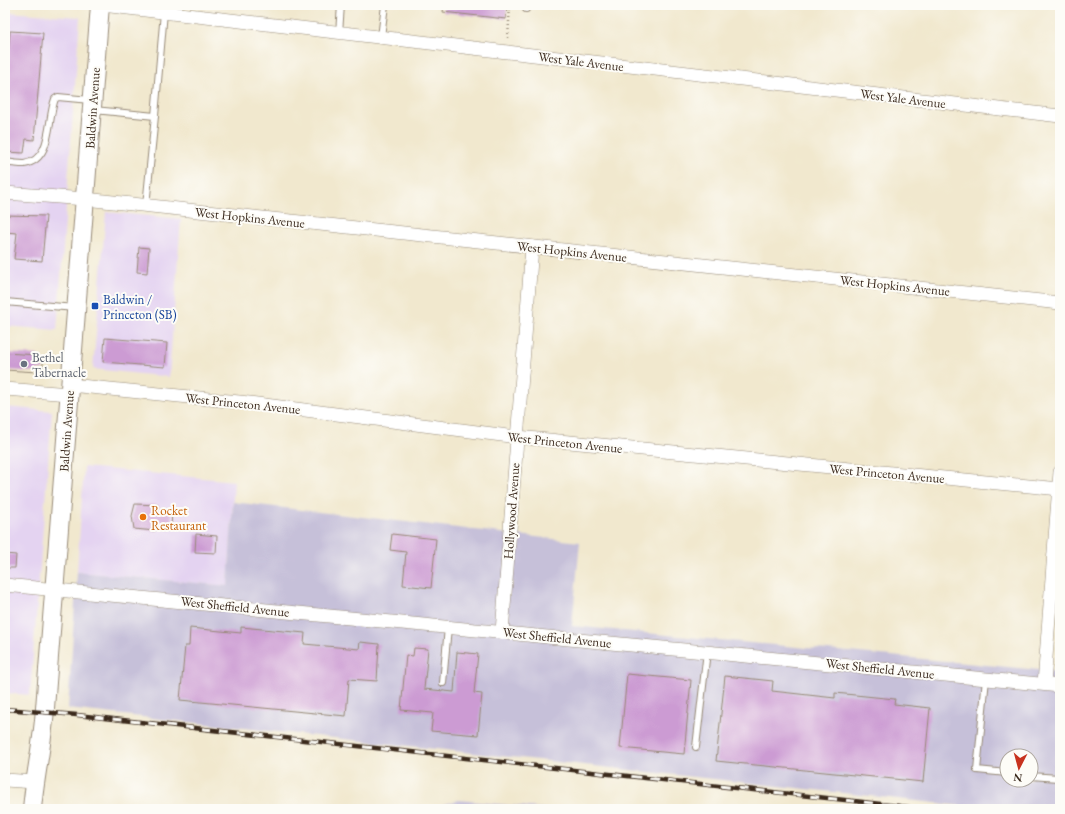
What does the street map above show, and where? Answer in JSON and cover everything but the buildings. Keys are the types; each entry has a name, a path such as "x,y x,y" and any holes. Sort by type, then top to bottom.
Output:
{"main road":[{"name":"Baldwin Avenue","path":"32,809 45,712 101,5"}],"street":[{"name":"West Yale Avenue","path":"101,5 138,7 164,12 185,12 339,33 1060,116"},
{"name":"West Hopkins Avenue","path":"5,193 85,199 1060,303"},
{"name":"Hollywood Avenue","path":"502,632 532,247"},
{"name":"West Princeton Avenue","path":"5,389 70,389 249,403 517,437 1059,489"},
{"path":"1044,684 1060,472"},
{"name":"West Sheffield Avenue","path":"5,585 54,588 1060,686"},
{"path":"5,780 35,782"}],"lane":[{"path":"339,33 341,5"},
{"path":"381,37 384,5"},
{"path":"146,206 164,12"},
{"path":"5,162 23,164 32,161 40,155 45,147 55,98 58,97 155,116"},
{"path":"5,302 78,309"},
{"path":"443,683 448,626"},
{"path":"696,747 707,652"},
{"path":"986,678 977,770 999,772"},
{"path":"1039,777 1058,778"}],"path":[{"path":"508,38 510,5"}],"shaded area":[{"path":"5,12 80,17 57,330 5,326"},
{"path":"106,212 181,219 169,377 93,369"},
{"path":"5,407 52,411 30,695 5,693"},
{"path":"84,467 234,481 228,586 77,572"},
{"path":"233,502 580,542 572,626 1060,672 1060,809 990,809 68,709 77,572 228,586"},
{"path":"459,800 549,809 426,809"}],"railway":[{"path":"5,709 77,715 926,809"}],"place":[{"name":"Baldwin / Princeton (SB)","path":"95,306"},
{"name":"Bethel Tabernacle","path":"24,364"},
{"name":"Rocket Restaurant","path":"143,517"}]}
